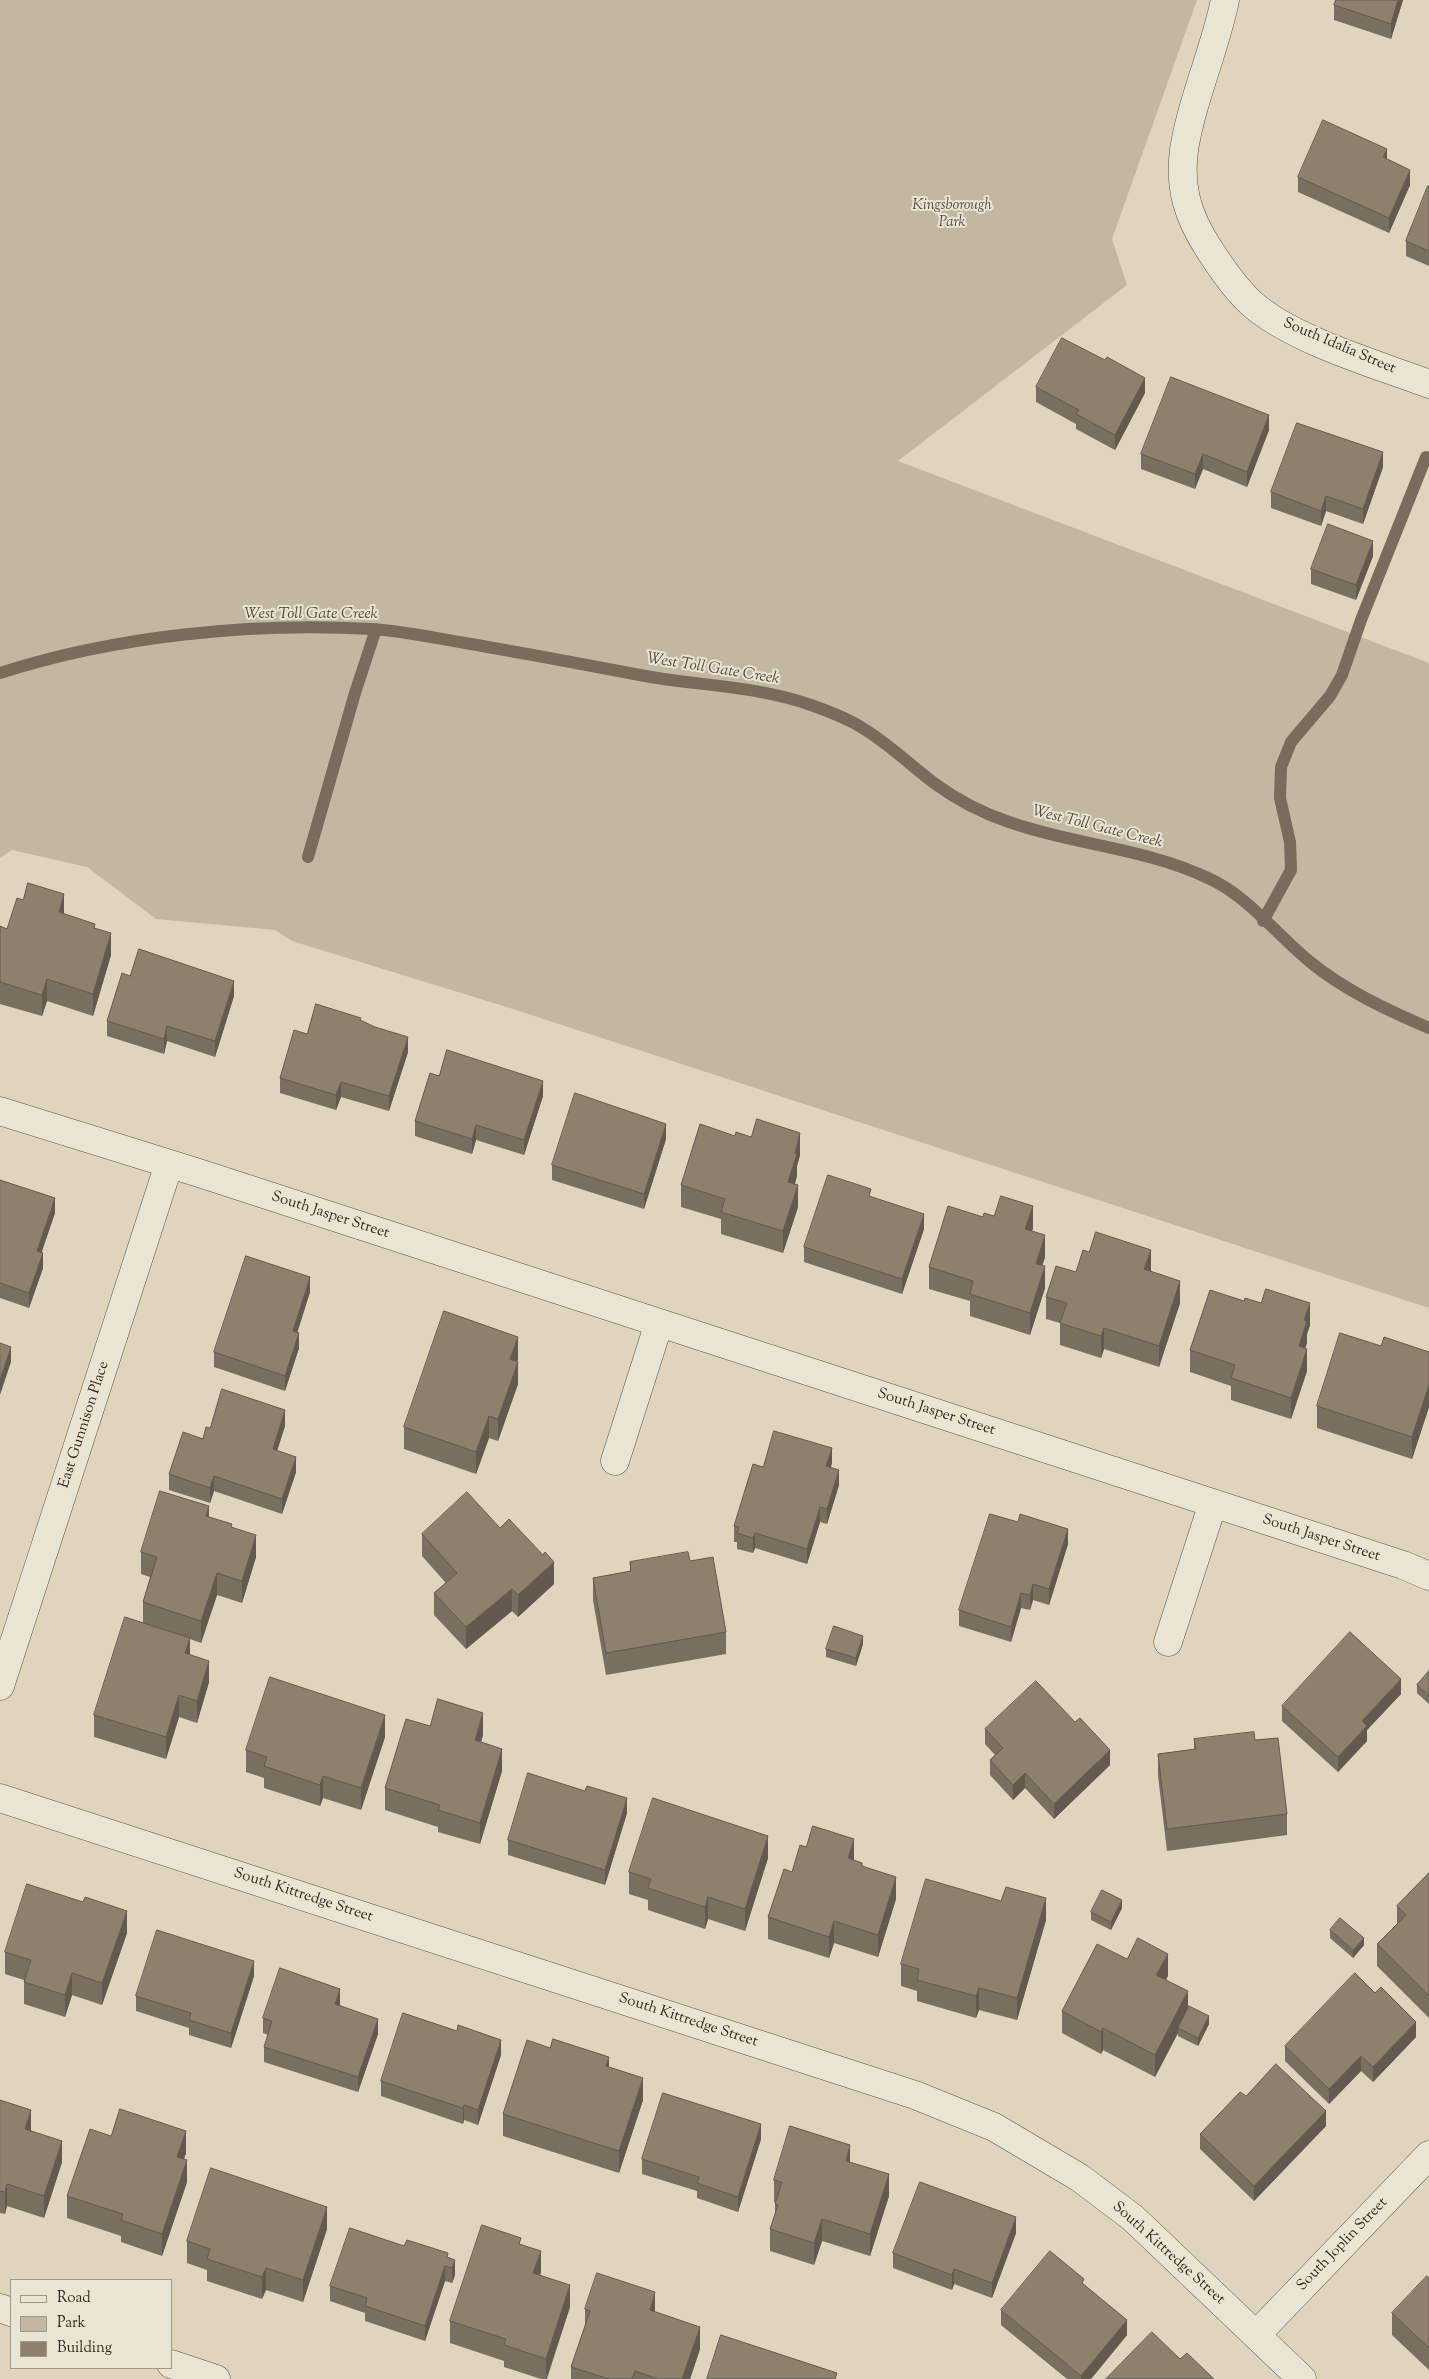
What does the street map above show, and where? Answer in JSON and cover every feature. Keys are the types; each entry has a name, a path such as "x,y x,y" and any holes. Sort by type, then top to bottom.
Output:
{"street":[{"name":"South Idalia Street","path":"1225,0 1184,150 1182,175 1184,194 1194,226 1225,273 1251,303 1266,314 1310,339 1429,384"},
{"name":"South Jasper Street","path":"0,1111 169,1164 1213,1503 1403,1565 1429,1576"},
{"name":"East Gunnison Place","path":"0,1686 169,1164"},
{"path":"615,1461 659,1323"},
{"path":"1168,1642 1213,1503"},
{"name":"South Kittredge Street","path":"0,1798 915,2095 994,2127 1080,2178 1134,2218 1302,2379"},
{"name":"South Joplin Street","path":"1256,2335 1429,2155"},
{"path":"172,2364 216,2379"}],"green space":[{"name":"Kingsborough Park","path":"0,0 1197,0 1112,239 1127,285 898,461 1429,663 1429,1308 513,1009 292,941 275,930 156,919 87,867 12,850 0,858"}],"building":[{"path":"1336,0 1398,0 1391,24 1334,5"},
{"path":"1323,120 1387,149 1383,157 1410,170 1389,218 1298,177"},
{"path":"1429,186 1429,251 1406,241"},
{"path":"1062,338 1105,360 1107,357 1145,378 1115,435 1076,414 1079,410 1036,387"},
{"path":"1171,377 1269,415 1247,472 1203,454 1195,474 1141,454"},
{"path":"1297,423 1383,452 1363,509 1326,496 1321,511 1271,492"},
{"path":"1328,524 1373,541 1356,585 1311,569"},
{"path":"28,883 64,894 59,912 95,924 94,928 111,933 93,994 47,979 42,995 0,982 0,926 7,929 17,898 23,900"},
{"path":"139,949 234,981 215,1041 167,1026 164,1039 107,1021 122,973 130,976"},
{"path":"316,1004 361,1018 360,1020 375,1027 408,1037 389,1096 341,1082 336,1095 280,1078 294,1030 307,1034"},
{"path":"447,1050 543,1081 524,1140 476,1125 472,1139 415,1121 430,1073 439,1076"},
{"path":"575,1093 666,1124 644,1194 552,1165"},
{"path":"757,1119 800,1133 795,1153 797,1154 788,1182 798,1185 783,1231 721,1212 725,1199 681,1185 700,1124 735,1136 736,1132 751,1137"},
{"path":"828,1175 871,1189 869,1196 924,1214 902,1279 804,1247"},
{"path":"0,1180 55,1198 37,1251 43,1253 29,1293 0,1283"},
{"path":"1001,1196 1033,1206 1025,1229 1045,1235 1036,1264 1045,1266 1030,1313 970,1294 973,1281 929,1267 948,1206 983,1217 984,1213 994,1216"},
{"path":"1096,1232 1151,1250 1144,1269 1180,1281 1159,1346 1104,1328 1101,1336 1060,1323 1067,1303 1046,1297 1056,1266 1076,1272 1083,1250 1089,1252"},
{"path":"246,1256 310,1277 293,1331 299,1333 285,1376 214,1352"},
{"path":"1266,1289 1310,1303 1304,1320 1307,1321 1299,1346 1307,1349 1291,1398 1231,1378 1235,1365 1190,1350 1210,1290 1244,1301 1245,1298 1261,1303"},
{"path":"444,1311 518,1337 510,1359 518,1362 498,1419 489,1416 476,1452 404,1427"},
{"path":"1340,1333 1381,1346 1384,1337 1429,1352 1429,1385 1412,1437 1317,1406"},
{"path":"0,1343 11,1347 0,1380"},
{"path":"222,1389 285,1410 273,1449 296,1457 282,1499 214,1476 210,1488 169,1474 183,1432 203,1439 206,1427 210,1428"},
{"path":"774,1431 832,1448 826,1466 839,1470 827,1509 820,1507 807,1549 755,1533 753,1538 737,1533 739,1527 734,1526 753,1464 763,1467"},
{"path":"160,1491 209,1506 206,1516 232,1524 231,1527 256,1535 242,1581 217,1573 201,1621 143,1602 157,1557 141,1552"},
{"path":"467,1492 500,1528 509,1519 543,1555 545,1552 554,1562 518,1595 512,1589 466,1627 434,1593 457,1573 422,1534"},
{"path":"990,1514 1018,1522 1020,1514 1068,1529 1049,1589 1033,1584 1030,1595 1021,1593 1011,1627 959,1610"},
{"path":"688,1552 690,1561 713,1557 726,1632 606,1653 593,1578 631,1571 630,1562"},
{"path":"125,1617 190,1638 185,1653 209,1661 197,1701 179,1695 166,1737 94,1715"},
{"path":"834,1626 863,1636 856,1658 826,1649"},
{"path":"1350,1632 1401,1679 1362,1721 1367,1726 1338,1757 1282,1706"},
{"path":"1429,1671 1429,1696 1417,1685"},
{"path":"270,1677 385,1715 361,1788 323,1776 320,1785 264,1766 267,1757 246,1750"},
{"path":"1036,1681 1075,1722 1080,1718 1110,1750 1054,1804 1025,1773 1013,1785 990,1760 1003,1748 985,1729"},
{"path":"438,1699 483,1713 475,1740 502,1749 480,1823 438,1810 440,1805 385,1788 406,1719 430,1726"},
{"path":"1254,1732 1255,1740 1278,1738 1287,1814 1167,1829 1158,1754 1196,1749 1194,1739"},
{"path":"528,1773 585,1791 587,1786 627,1798 605,1870 508,1840"},
{"path":"653,1798 768,1836 745,1909 708,1897 705,1907 648,1888 651,1879 629,1872"},
{"path":"813,1826 854,1839 848,1858 862,1863 862,1866 896,1877 878,1935 834,1921 829,1937 768,1917 784,1869 792,1872 800,1845 806,1847"},
{"path":"1429,1873 1429,1996 1377,1944 1406,1915 1397,1906"},
{"path":"926,1879 1001,1901 1006,1887 1046,1898 1017,1998 979,1988 976,1996 917,1980 919,1969 901,1964"},
{"path":"27,1884 83,1902 85,1897 127,1911 102,1983 72,1973 65,1995 24,1982 31,1960 5,1952"},
{"path":"1102,1890 1122,1900 1111,1922 1091,1912"},
{"path":"1340,1918 1364,1938 1353,1950 1330,1930"},
{"path":"157,1930 254,1961 231,2033 189,2020 191,2013 136,1996"},
{"path":"1138,1938 1168,1954 1156,1975 1188,1991 1155,2055 1103,2028 1101,2032 1062,2011 1097,1944 1127,1959"},
{"path":"280,1968 340,1989 335,2004 378,2019 358,2077 264,2047 272,2021 263,2018"},
{"path":"1355,1973 1375,1993 1381,1987 1416,2022 1373,2067 1361,2056 1329,2089 1285,2046"},
{"path":"1189,2006 1209,2016 1198,2038 1178,2028"},
{"path":"403,2013 457,2031 458,2025 501,2040 478,2110 464,2105 463,2108 381,2081"},
{"path":"553,2039 609,2057 606,2066 643,2078 619,2151 503,2114 527,2040 550,2048"},
{"path":"1276,2064 1326,2111 1254,2186 1200,2134 1240,2092 1246,2096"},
{"path":"663,2093 761,2124 738,2197 697,2183 699,2177 642,2159"},
{"path":"0,2100 31,2110 25,2129 62,2141 44,2196 7,2184 5,2192 0,2191"},
{"path":"120,2109 186,2131 177,2157 187,2160 162,2234 121,2220 123,2214 67,2196 90,2129 111,2136"},
{"path":"790,2126 850,2145 846,2161 889,2174 870,2234 822,2219 814,2243 770,2229 778,2205 775,2204 782,2182 774,2180"},
{"path":"211,2168 327,2207 303,2280 266,2268 262,2277 207,2259 210,2249 187,2241"},
{"path":"920,2182 1016,2217 992,2283 954,2269 952,2275 893,2253"},
{"path":"482,2225 521,2238 519,2244 541,2251 533,2273 570,2285 546,2359 504,2345 506,2339 450,2321"},
{"path":"350,2228 404,2246 407,2240 448,2253 447,2257 455,2260 452,2268 445,2266 425,2326 365,2306 367,2298 330,2286"},
{"path":"1050,2251 1084,2279 1082,2283 1127,2320 1081,2376 1001,2310"},
{"path":"597,2273 655,2292 650,2310 700,2327 682,2379 658,2379 635,2371 632,2379 609,2379 571,2367 590,2311 585,2309"},
{"path":"1427,2276 1429,2278 1429,2348 1392,2313"},
{"path":"1152,2332 1180,2359 1187,2353 1214,2379 1106,2379"},
{"path":"721,2335 837,2373 835,2379 707,2379"}],"waterway":[{"path":"1263,921 1291,870 1290,842 1280,798 1281,767 1291,742 1330,696 1342,675 1361,620 1426,457"},
{"name":"West Toll Gate Creek","path":"0,673 44,660 90,650 184,634 232,630 326,627 409,633 645,676 750,690 791,699 827,711 865,729 943,789 970,806 1034,830 1134,853 1184,868 1208,878 1249,905 1322,971 1382,1007 1429,1028"},
{"path":"308,857 355,693 376,629"}]}
